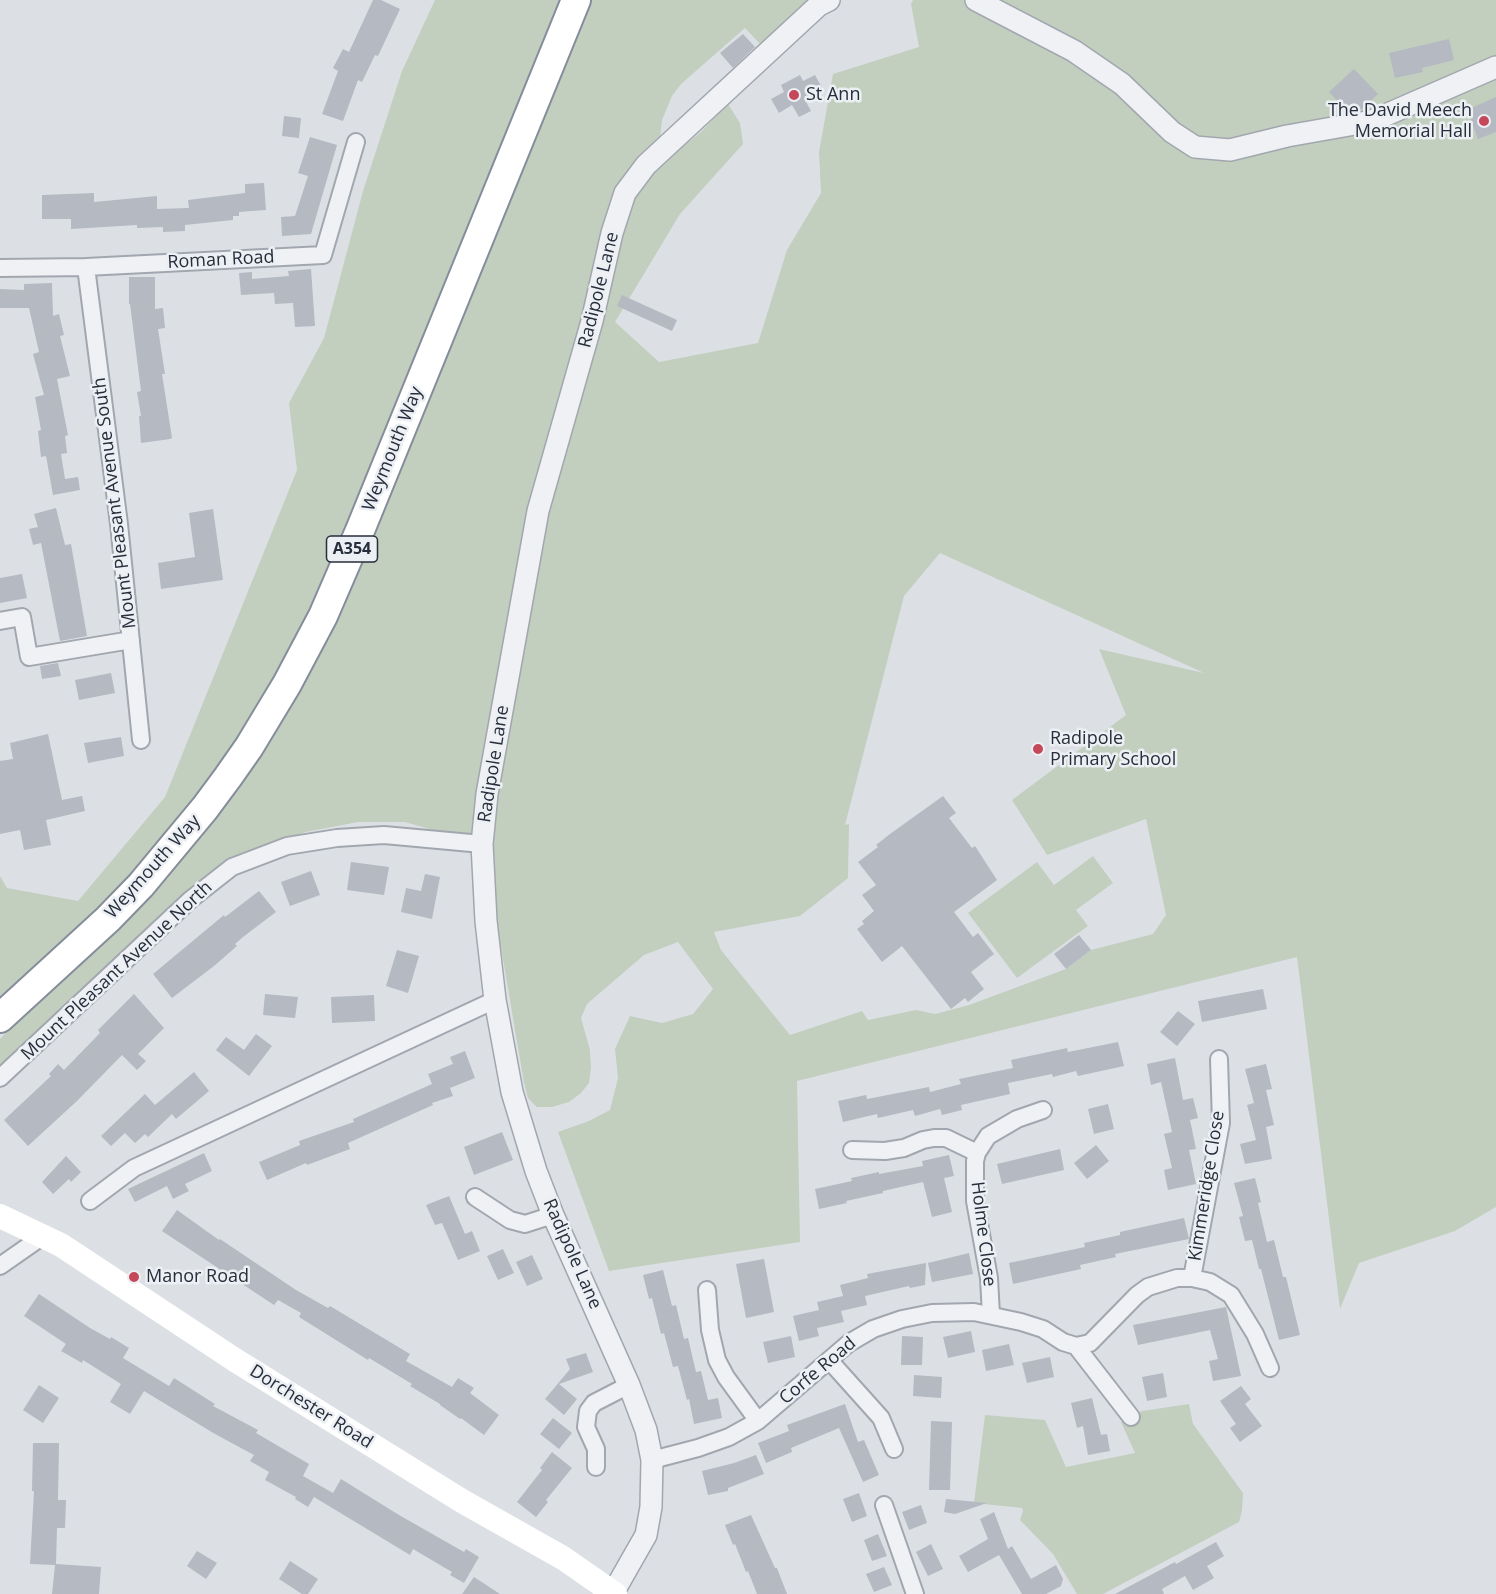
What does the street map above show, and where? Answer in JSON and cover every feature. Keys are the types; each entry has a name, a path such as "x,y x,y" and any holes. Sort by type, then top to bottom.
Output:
{"highway":[{"name":"Weymouth Way","path":"0,1018 108,919 141,885 205,808 249,747 278,700 322,616 361,528 576,0"}],"main road":[{"name":"Dorchester Road","path":"3,1219 61,1245 170,1319 462,1501 563,1558 614,1593"}],"street":[{"name":"Radipole Lane","path":"614,1593 646,1535 651,1507 652,1460 646,1430 629,1385 553,1215 536,1171 512,1092 495,1000 486,921 482,844 487,794 538,511 592,321 612,233 625,194 646,165 819,5 829,0"},
{"path":"976,0 1074,51 1122,84 1172,132 1195,147 1230,150 1287,135 1372,121 1496,67"},
{"name":"Roman Road","path":"0,268 86,267 323,255 356,142"},
{"name":"Mount Pleasant Avenue South","path":"86,267 119,525 141,740"},
{"path":"0,621 22,617 29,657 131,640"},
{"name":"Mount Pleasant Avenue North","path":"0,1078 190,900 232,867 287,846 337,838 384,835 482,844"},
{"path":"90,1201 134,1168 495,1000"},
{"name":"Kimmeridge Close","path":"1192,1278 1221,1123 1220,1059"},
{"path":"852,1150 885,1151 904,1148 934,1138 953,1141 977,1153 988,1136 1017,1119 1043,1110"},
{"name":"Holme Close","path":"977,1153 975,1201 989,1278 991,1315"},
{"path":"475,1197 510,1220 525,1224 553,1215"},
{"path":"0,1266 43,1236"},
{"path":"1076,1346 1090,1343 1137,1295 1148,1287 1177,1278 1192,1278 1210,1282 1231,1295 1255,1334 1270,1368"},
{"path":"707,1290 710,1330 717,1360 726,1377 758,1421"},
{"name":"Corfe Road","path":"652,1460 729,1437 758,1421 849,1343 873,1329 902,1319 932,1313 957,1311 991,1315 1043,1329 1070,1346 1076,1346 1131,1417"},
{"path":"829,1360 881,1418 894,1449"},
{"path":"596,1467 596,1449 586,1427 588,1411 594,1403 629,1385"},
{"path":"884,1505 915,1594"}],"green space":[{"path":"435,0 814,0 762,46 745,28 681,84 672,96 662,120 660,139 675,153 701,132 728,104 740,123 743,144 680,214 615,322 659,362 758,343 787,250 821,193 819,152 833,74 919,47 911,4 913,0 1496,0 1496,1207 1455,1231 1359,1263 1340,1309 1297,957 797,1081 800,1242 609,1271 558,1132 589,1121 610,1110 618,1078 615,1049 630,1016 662,1023 693,1014 713,989 678,942 644,955 587,1004 581,1018 590,1050 589,1083 569,1102 552,1107 537,1107 528,1098 524,1083 492,894 488,844 499,798 482,844 405,822 358,822 306,832 227,861 0,1073 0,1039 41,995 0,999 0,876 7,888 78,901 165,797 297,470 289,403 324,338 363,191 402,71","holes":["940,553 1204,673 1099,649 1126,715 1012,800 1047,855 1146,819 1166,915 1153,934 1091,950 1066,969 969,1005 935,1014 916,1010 868,1020 862,1011 790,1035 721,950 714,932 800,916 848,878 849,824 845,825 904,596"]},
{"path":"1093,856 1113,883 1076,910 1088,926 1017,978 968,913 1037,862 1054,885"},
{"path":"1189,1404 1193,1424 1243,1493 1239,1522 1103,1594 1077,1594 1053,1554 1020,1520 1022,1508 974,1503 985,1415 1045,1420 1066,1467 1135,1453 1121,1422 1142,1411"}],"building":[{"path":"373,0 381,0 400,9 378,56 375,55 362,82 358,80 343,121 322,114 338,71 333,68 343,49 349,52"},
{"path":"743,34 755,47 733,68 720,53"},
{"path":"1449,39 1454,60 1422,68 1423,72 1395,78 1389,53"},
{"path":"1354,69 1378,94 1361,110 1348,112 1329,92"},
{"name":"St Ann","path":"800,75 803,81 815,75 822,88 804,98 811,111 799,117 792,105 779,113 771,99 784,92 781,85"},
{"name":"The David Meech Memorial Hall","path":"1496,97 1496,132 1478,139 1467,110"},
{"path":"284,116 301,118 299,138 282,136"},
{"path":"310,137 337,145 311,234 282,236 281,217 295,216 308,176 298,173"},
{"path":"264,183 266,210 239,212 239,216 233,216 233,220 185,225 185,231 163,232 163,227 137,228 137,225 71,229 71,219 42,219 42,195 94,193 94,202 157,196 157,209 189,208 188,200 245,193 245,184"},
{"path":"311,269 315,326 295,327 293,303 275,304 274,293 241,295 239,273 252,272 252,279 289,276 288,271"},
{"path":"129,277 155,277 155,309 163,308 165,328 158,329 172,438 170,439 141,443 139,416 141,416 137,392 141,391 129,304"},
{"path":"52,283 53,316 59,314 64,335 60,336 70,376 57,379 68,435 65,436 67,453 61,454 65,479 78,477 80,490 53,495 46,456 41,457 38,431 41,430 35,397 44,395 33,354 39,352 29,308 0,308 0,289 24,290 24,284"},
{"path":"622,295 677,320 672,331 617,306"},
{"path":"56,508 65,545 71,544 87,636 60,641 41,543 33,545 29,529 38,527 34,514"},
{"path":"213,509 223,580 161,589 158,563 195,557 189,513"},
{"path":"22,574 27,598 0,603 0,578"},
{"path":"58,663 61,676 42,679 40,666"},
{"path":"111,673 115,693 79,700 75,680"},
{"path":"48,734 62,800 82,796 85,811 46,820 51,845 24,850 20,830 0,834 0,761 13,759 10,743"},
{"path":"121,737 124,756 88,763 84,743"},
{"path":"943,796 956,813 949,818 972,848 975,846 997,880 954,912 973,937 978,933 994,954 971,972 984,989 968,1002 965,998 951,1009 902,946 882,962 857,929 864,924 862,921 874,911 862,895 876,885 858,862 878,847 876,845 890,834"},
{"path":"351,862 389,867 384,895 347,890"},
{"path":"311,871 320,895 290,906 281,882"},
{"path":"425,874 440,877 432,919 401,912 406,888 421,891"},
{"path":"259,891 276,912 243,937 235,944 237,946 214,966 172,998 153,974 224,915 225,917"},
{"path":"1079,935 1091,950 1066,969 1054,954"},
{"path":"397,950 419,956 408,993 386,986"},
{"path":"1263,989 1267,1009 1202,1022 1198,1001"},
{"path":"134,994 164,1028 138,1054 146,1061 137,1070 122,1055 28,1146 4,1120 51,1076 49,1074 58,1064 64,1070 100,1033 98,1030"},
{"path":"265,994 298,997 295,1018 263,1015"},
{"path":"374,995 375,1021 332,1023 331,997"},
{"path":"1178,1011 1195,1024 1177,1046 1160,1032"},
{"path":"256,1034 272,1046 249,1076 216,1050 226,1037 244,1050"},
{"path":"1118,1042 1124,1066 1078,1076 1076,1071 1053,1077 1052,1074 1008,1083 1010,1094 961,1105 962,1110 942,1115 940,1109 915,1116 913,1110 878,1118 877,1114 843,1122 838,1101 866,1095 867,1099 929,1087 930,1092 961,1084 959,1079 1013,1068 1011,1060 1067,1048 1068,1052"},
{"path":"465,1051 475,1078 450,1088 453,1096 432,1103 433,1105 348,1143 350,1149 307,1165 306,1163 267,1180 259,1162 300,1145 299,1141 354,1122 353,1119 432,1084 428,1074 453,1064 450,1057"},
{"path":"1175,1058 1183,1100 1193,1098 1198,1118 1190,1120 1196,1149 1189,1150 1196,1184 1168,1190 1164,1170 1172,1168 1164,1134 1172,1132 1161,1082 1151,1085 1147,1064"},
{"path":"1266,1064 1272,1089 1266,1090 1274,1125 1266,1127 1272,1159 1245,1164 1240,1144 1256,1140 1247,1105 1254,1103 1245,1069"},
{"path":"194,1072 209,1091 176,1119 172,1114 148,1137 145,1134 135,1143 125,1133 111,1146 101,1136 145,1094 155,1105"},
{"path":"1108,1104 1114,1129 1094,1134 1088,1109"},
{"path":"502,1132 513,1160 474,1175 464,1147"},
{"path":"1096,1145 1109,1161 1087,1179 1074,1163"},
{"path":"1060,1149 1064,1170 1002,1184 997,1164"},
{"path":"204,1153 212,1171 185,1184 189,1191 173,1199 167,1186 135,1202 128,1189"},
{"path":"949,1155 954,1176 944,1178 952,1212 932,1217 923,1182 819,1209 815,1189 879,1172 879,1174 923,1166 922,1161"},
{"path":"66,1156 81,1172 71,1182 69,1179 53,1194 42,1182"},
{"path":"1255,1178 1267,1242 1274,1240 1283,1277 1286,1277 1300,1335 1279,1340 1252,1240 1245,1241 1239,1217 1243,1216 1234,1183"},
{"path":"449,1196 465,1234 472,1231 480,1251 458,1260 442,1223 435,1225 426,1205"},
{"path":"177,1210 296,1290 328,1308 330,1306 410,1354 406,1361 452,1387 458,1378 474,1388 470,1393 499,1415 484,1435 410,1386 412,1384 299,1317 301,1313 278,1300 274,1305 162,1231"},
{"path":"1184,1218 1189,1239 1115,1254 1116,1257 1080,1265 1081,1269 1013,1284 1009,1263 1085,1247 1084,1243 1120,1235 1120,1232"},
{"path":"503,1249 514,1273 498,1280 487,1256"},
{"path":"969,1253 973,1274 932,1282 928,1263"},
{"path":"532,1255 543,1279 527,1286 516,1262"},
{"path":"764,1259 774,1312 746,1318 736,1264"},
{"path":"926,1263 925,1285 910,1288 909,1286 865,1296 867,1305 841,1311 844,1322 817,1328 819,1336 799,1341 793,1316 819,1310 817,1302 843,1296 840,1285 868,1278 867,1274"},
{"path":"663,1270 672,1306 676,1305 684,1339 688,1338 696,1372 701,1371 708,1400 718,1398 722,1418 694,1424 689,1399 687,1400 678,1366 673,1367 664,1333 661,1334 652,1298 649,1299 643,1275"},
{"path":"39,1294 90,1328 129,1348 123,1358 169,1386 174,1378 215,1404 213,1406 258,1430 256,1433 309,1464 303,1476 333,1493 341,1479 464,1552 466,1549 479,1557 464,1583 450,1575 452,1572 413,1549 410,1555 314,1497 308,1507 295,1499 296,1497 265,1480 269,1472 250,1461 254,1455 144,1391 130,1414 110,1402 121,1384 83,1360 82,1363 61,1351 66,1344 24,1316"},
{"path":"1226,1307 1241,1376 1213,1381 1209,1361 1218,1359 1210,1330 1138,1345 1133,1325"},
{"path":"971,1331 975,1352 948,1358 943,1337"},
{"path":"791,1336 795,1357 768,1363 763,1342"},
{"path":"902,1336 923,1337 922,1365 901,1365"},
{"path":"1009,1344 1014,1365 986,1371 982,1350"},
{"path":"586,1353 593,1372 559,1384 577,1399 564,1415 545,1399 570,1369 566,1359"},
{"path":"1050,1357 1054,1377 1027,1383 1022,1363"},
{"path":"1163,1373 1167,1397 1147,1401 1142,1377"},
{"path":"914,1375 942,1377 941,1398 913,1396"},
{"path":"39,1385 59,1398 43,1423 23,1410"},
{"path":"1241,1386 1251,1399 1245,1404 1262,1426 1240,1442 1230,1428 1236,1424 1220,1401"},
{"path":"1092,1398 1101,1435 1107,1434 1110,1451 1088,1455 1083,1426 1077,1428 1071,1403"},
{"path":"845,1404 858,1442 864,1440 879,1475 863,1482 839,1428 791,1448 792,1452 766,1463 758,1443 789,1431 787,1425"},
{"path":"553,1418 572,1433 559,1449 540,1434"},
{"path":"931,1421 952,1422 950,1490 929,1490"},
{"path":"33,1443 59,1443 58,1500 66,1500 65,1528 57,1528 56,1564 101,1567 99,1594 52,1594 55,1565 30,1564 34,1491 32,1491"},
{"path":"552,1452 572,1468 546,1500 548,1502 536,1517 517,1502 542,1470 540,1468"},
{"path":"756,1455 764,1474 728,1488 728,1491 708,1495 702,1471"},
{"path":"859,1493 867,1516 852,1522 843,1499"},
{"path":"946,1499 987,1503 955,1514 944,1512"},
{"path":"921,1505 927,1523 909,1530 902,1512"},
{"path":"994,1512 1008,1549 1012,1546 1031,1579 1056,1565 1063,1579 1061,1586 1046,1594 1022,1594 999,1555 968,1572 959,1556 988,1539 980,1519"},
{"path":"751,1515 787,1594 757,1594 735,1544 733,1545 725,1525"},
{"path":"878,1534 887,1556 872,1561 864,1540"},
{"path":"1216,1542 1224,1556 1207,1566 1214,1578 1193,1590 1185,1576 1162,1589 1164,1594 1115,1594 1175,1562 1176,1564"},
{"path":"931,1544 943,1569 928,1576 916,1552"},
{"path":"197,1551 217,1563 206,1579 187,1566"},
{"path":"290,1561 318,1579 308,1594 302,1594 279,1579"},
{"path":"884,1567 892,1585 874,1592 866,1574"},
{"path":"474,1577 500,1594 462,1594"}],"place":[{"name":"St Ann","path":"794,95"},
{"name":"The David Meech Memorial Hall","path":"1484,121"},
{"name":"Radipole Primary School","path":"1038,749"},
{"name":"Manor Road","path":"134,1277"}]}
